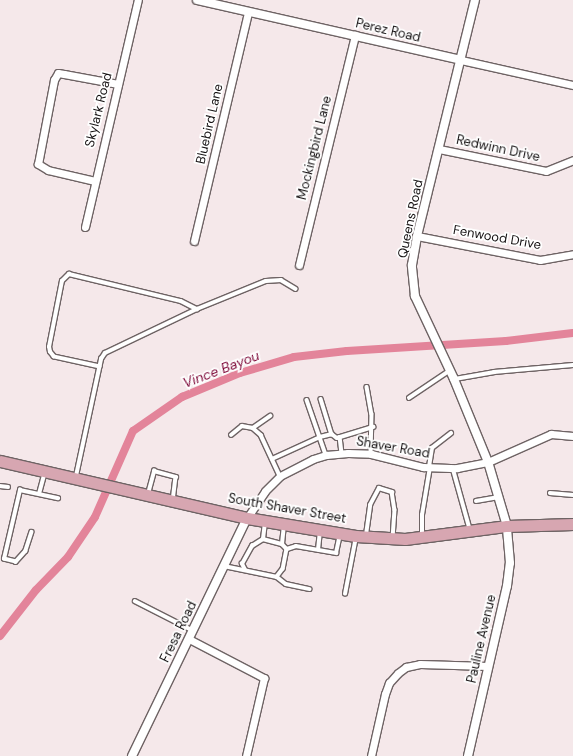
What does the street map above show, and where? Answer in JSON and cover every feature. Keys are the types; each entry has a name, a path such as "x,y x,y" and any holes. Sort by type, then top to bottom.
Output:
{"main road":[{"name":"South Shaver Street","path":"0,461 265,522 361,536 393,538 422,537 507,526 573,524"}],"street":[{"name":"Skylark Road","path":"85,227 138,0"},
{"name":"Perez Road","path":"197,0 573,85"},
{"name":"Queens Road","path":"475,0 417,236 412,265 415,296 443,361 454,379 488,462 500,496 507,526"},
{"name":"Bluebird Lane","path":"194,241 248,12"},
{"name":"Mockingbird Lane","path":"299,265 355,36"},
{"path":"95,181 48,170 38,164 54,80 58,73 118,84"},
{"name":"Redwinn Drive","path":"439,149 546,171 573,160"},
{"name":"Fenwood Drive","path":"417,236 540,260 573,254"},
{"path":"488,462 551,434 573,436"},
{"name":"Shaver Road","path":"247,518 265,491 280,476 313,459 326,455 342,453 371,454 429,467 453,468 488,462"},
{"name":"Fresa Road","path":"132,756 247,518"},
{"name":"Pauline Avenue","path":"468,756 507,586 510,563 507,526"},
{"path":"189,639 264,678 246,756"},
{"path":"371,756 385,694 389,683 398,673 406,667 420,664 488,666"}],"lane":[{"path":"100,367 54,358 50,352 49,347 62,281 69,274 181,301 197,309"},
{"path":"75,479 101,359 109,349 197,309 266,281 281,280 296,289"},
{"path":"454,379 494,372 573,365"},
{"path":"409,398 449,371"},
{"path":"367,387 373,428 371,454"},
{"path":"322,399 332,434 337,438 373,428"},
{"path":"307,400 326,455"},
{"path":"253,428 270,416"},
{"path":"231,435 242,426 253,428 261,435 280,476"},
{"path":"272,459 320,437 332,434"},
{"path":"422,537 422,515 432,448 451,434"},
{"path":"340,437 342,453"},
{"path":"453,468 465,503 471,531"},
{"path":"148,496 154,471 177,478 172,501"},
{"path":"40,494 45,472"},
{"path":"0,486 8,487"},
{"path":"345,594 370,505 379,488 392,492 395,510 393,538"},
{"path":"32,532 26,551 16,562 4,559 20,490 58,498"},
{"path":"550,493 573,495"},
{"path":"476,501 500,496"},
{"path":"263,539 265,522"},
{"path":"282,544 284,525"},
{"path":"318,550 320,530"},
{"path":"287,549 296,546 336,553 340,533"},
{"path":"245,570 242,564 252,546 263,539 282,544 287,549"},
{"path":"277,577 282,569 287,549"},
{"path":"224,566 277,577 286,584 309,589"},
{"path":"135,602 193,630"}],"waterway":[{"name":"Vince Bayou","path":"0,636 36,590 68,557 95,517 133,431 182,397 240,373 294,357 347,351 506,341 573,333"}]}
